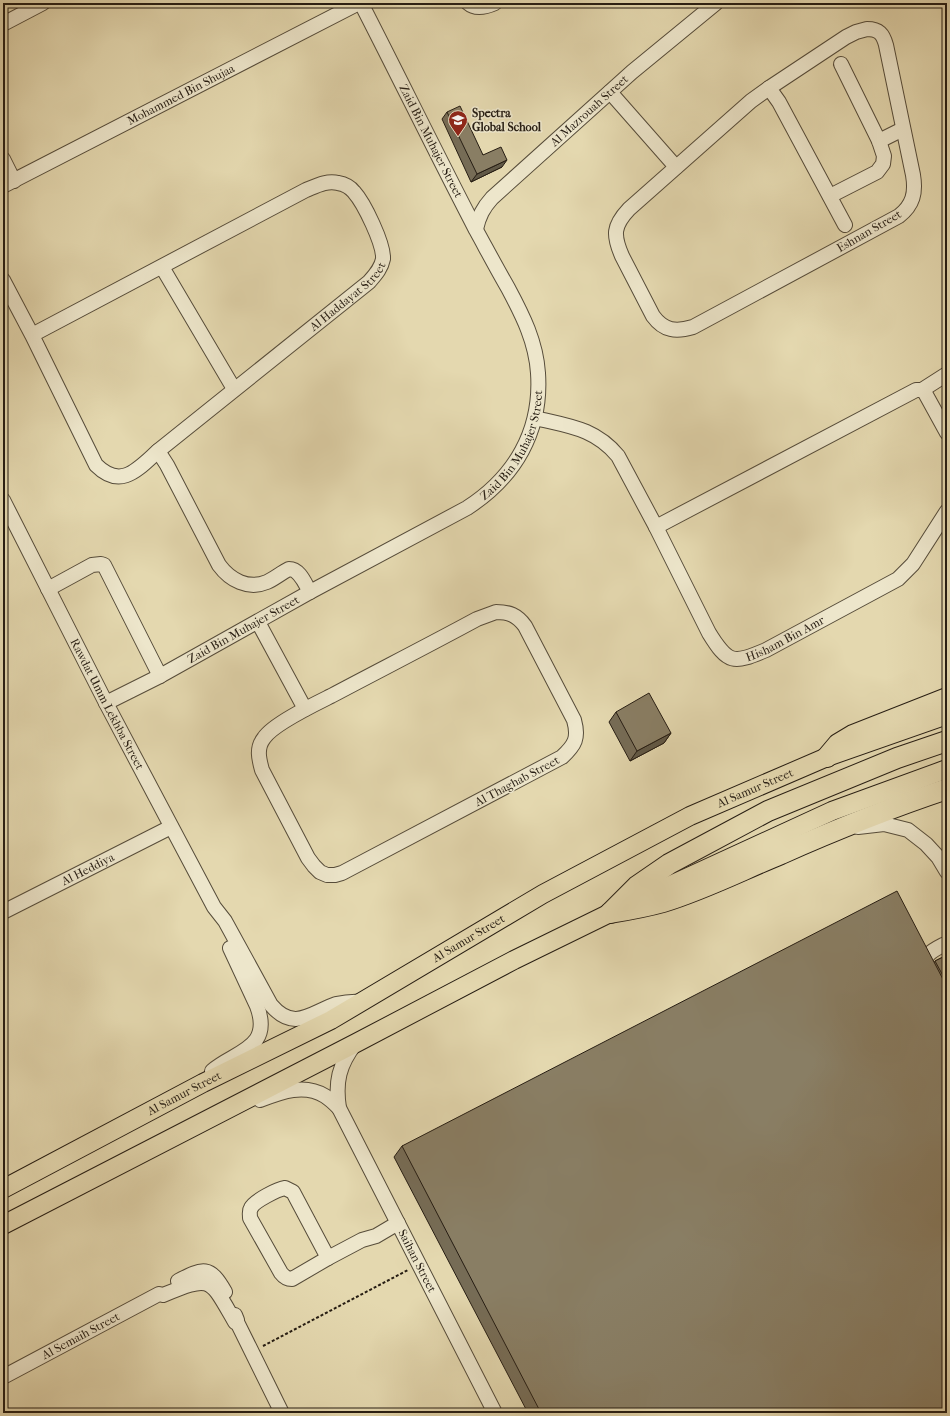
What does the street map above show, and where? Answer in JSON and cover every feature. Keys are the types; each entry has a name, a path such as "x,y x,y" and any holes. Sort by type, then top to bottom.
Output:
{"highway":[{"path":"826,757 838,744 853,735 947,698"},
{"path":"610,913 637,886 669,864 768,811 897,758 947,741"},
{"path":"610,913 663,902 689,893 836,830 916,799 947,789"}],"main road":[{"name":"Al Samur Street","path":"3,1188 203,1083 331,1020 543,894 690,816 826,757 947,715"},
{"path":"3,1225 514,960 610,913 819,817 947,769"}],"street":[{"path":"3,24 43,3"},
{"name":"Mohammed Bin Shujaa","path":"9,183 360,3"},
{"name":"Zaid Bin Muhajer Street","path":"106,703 160,676 310,592 480,500 501,481 510,470 525,445 535,418 538,373 537,359 526,322 476,229 360,3"},
{"path":"468,3 471,6 479,8 487,7 495,3"},
{"name":"Al Mazrouah Street","path":"476,229 481,211 492,198 610,92 716,3"},
{"name":"Eshnan Street","path":"867,29 877,30 884,38 886,45 903,129 914,182 912,200 905,211 899,216 699,324 680,330 669,329 662,326 656,319 618,246 615,233 618,222 625,213 676,167 737,113 769,88 852,34 867,29"},
{"path":"830,196 877,172 883,164 884,156 879,141 840,64"},
{"path":"769,88 779,102 845,225"},
{"path":"610,92 676,167"},
{"path":"879,141 903,129"},
{"path":"3,159 9,183"},
{"name":"Al Haddayat Street","path":"3,280 32,335 96,465 110,476 119,477 126,476 144,463 234,389 369,282 381,266 382,251 378,234 358,198 351,189 339,183 332,182 317,185 32,335"},
{"path":"162,267 234,389"},
{"path":"656,527 910,392 922,390 947,374"},
{"path":"922,390 928,397 947,433"},
{"name":"Hisham Bin Amr","path":"535,418 593,434 610,447 625,467 718,649 728,657 741,659 748,658 766,650 898,579 907,572 913,564 947,511"},
{"path":"158,451 224,572 238,582 257,585 267,582 289,569 292,569 301,577 310,592"},
{"name":"Rawdat Umm Lekhba Street","path":"3,500 171,827 214,907 222,917 271,1004 282,1014 296,1019 303,1018 341,1003 362,1002"},
{"path":"48,589 92,565 104,565 160,676"},
{"name":"Al Thaghab Street","path":"496,612 506,612 514,615 525,626 574,720 577,731 576,738 568,752 562,757 342,873 327,875 320,872 308,858 262,770 259,756 261,742 265,736 305,709 477,619 496,612"},
{"path":"258,622 305,709"},
{"path":"836,830 884,824 908,830 926,844 938,857 947,872"},
{"name":"Al Heddiya","path":"3,912 171,827"},
{"name":"Rawdat Umm Lekhba Street","path":"203,1083 214,1069 252,1045 259,1033 260,1026 260,1013 258,1006 218,924 214,907"},
{"path":"933,981 926,967 925,959 928,953 947,943"},
{"name":"Saihan Street","path":"356,1043 347,1055 340,1069 337,1083 339,1108 495,1413"},
{"name":"Saihan Street","path":"198,1124 278,1093 293,1090 304,1089 317,1092 326,1096 339,1108"},
{"path":"328,1258 289,1189 285,1188 277,1190 250,1208 250,1218 286,1278 292,1278 362,1240 369,1231 396,1219"},
{"name":"Al Semaih Street","path":"3,1377 159,1294 162,1289 189,1275 201,1271 212,1274 220,1283 252,1352"},
{"path":"252,1352 282,1413"}],"path":[{"path":"252,1352 419,1265"}],"building":[{"path":"460,106 483,155 501,147 507,160 477,174 447,112"},
{"path":"649,693 671,733 637,751 616,712"},
{"path":"897,891 947,987 947,1413 541,1413 402,1146"},
{"path":"947,955 947,983 935,961"}],"place":[{"name":"Spectra Global School","path":"458,137"}]}
